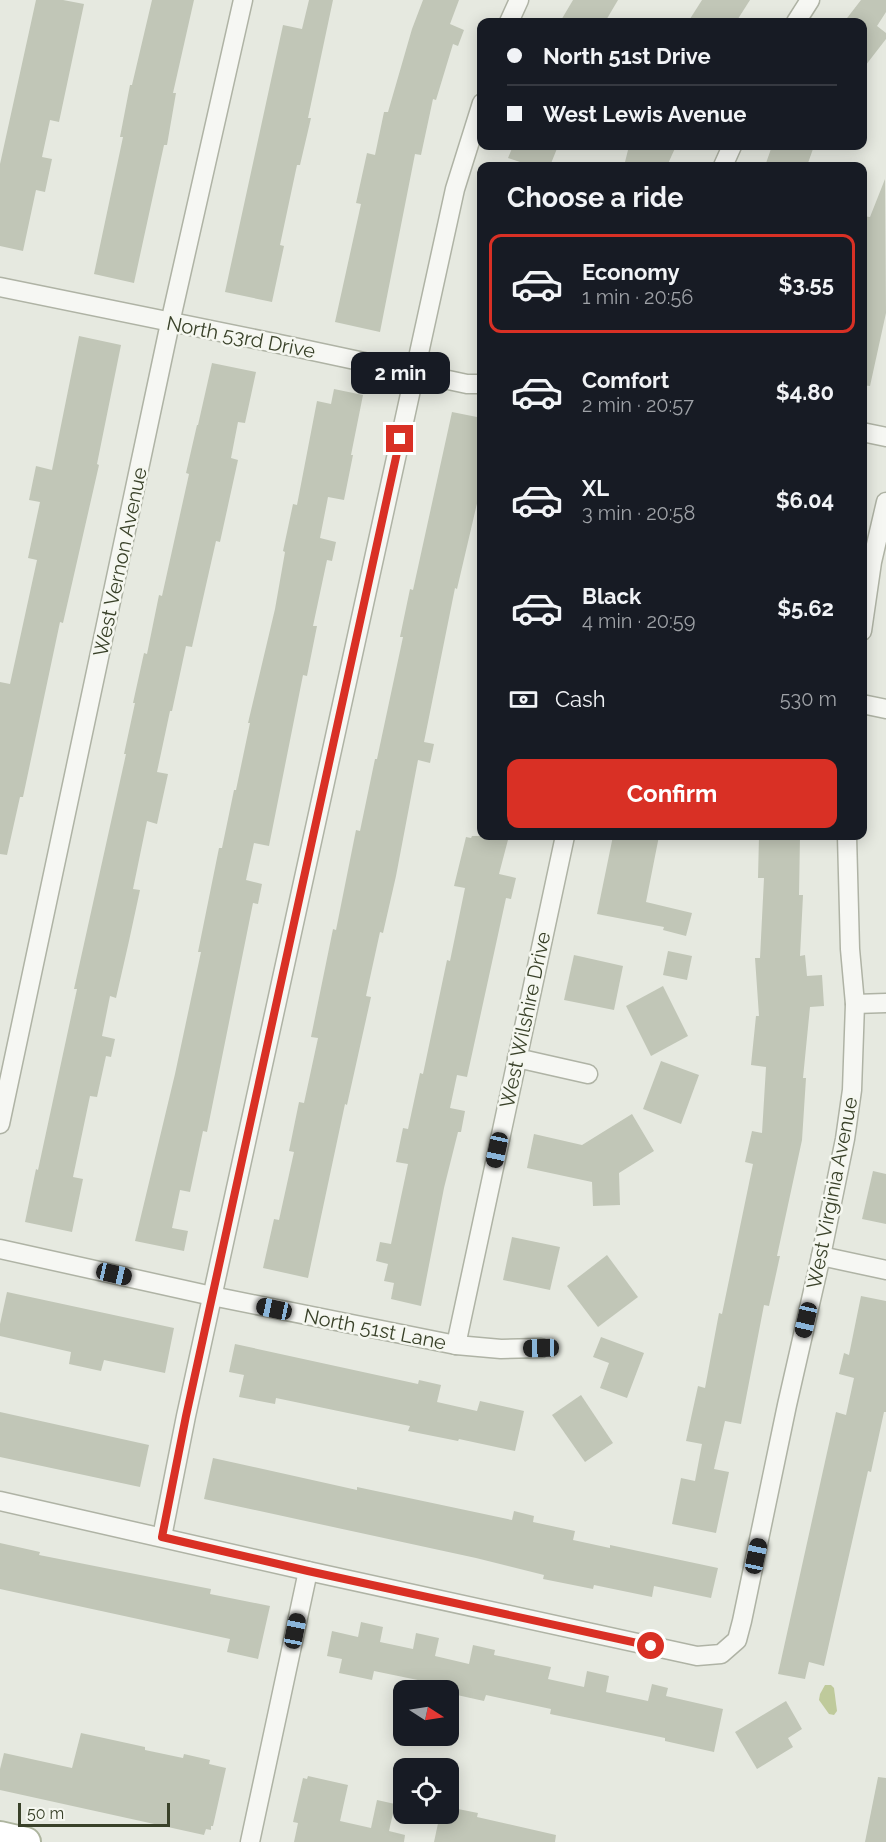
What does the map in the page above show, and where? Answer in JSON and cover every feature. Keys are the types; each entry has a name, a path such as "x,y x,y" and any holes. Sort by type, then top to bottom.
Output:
{"main road":[{"path":"0,1836 26,1842"}],"street":[{"name":"West Vernon Avenue","path":"0,1124 170,323 243,0"},
{"path":"511,18 519,0"},
{"path":"799,18 810,0"},
{"path":"162,1537 212,1296 455,189 477,119"},
{"name":"North 53rd Drive","path":"0,287 467,384 477,384"},
{"path":"867,433 886,437"},
{"path":"867,597 872,562 886,502"},
{"path":"867,705 886,709"},
{"name":"West Wilshire Drive","path":"456,1346 564,840"},
{"name":"West Virginia Avenue","path":"308,1571 697,1656 721,1653 737,1640 820,1256 852,1090 855,1004 850,949 847,840"},
{"path":"855,1004 886,1003"},
{"path":"517,1058 588,1074"},
{"name":"North 51st Lane","path":"0,1249 212,1296 456,1346 501,1349 541,1348"},
{"path":"820,1256 886,1270"},
{"path":"0,1501 308,1571 250,1842"}],"shaded area":[{"path":"825,1685 831,1685 834,1688 837,1711 834,1715 829,1714 819,1700"}],"building":[{"path":"36,0 63,0 84,4 59,122 50,120 42,157 52,159 45,192 36,190 23,251 0,246 0,164"},
{"path":"152,0 194,0 173,93 176,93 167,145 164,145 134,283 94,274 123,137 120,137 130,85 132,85"},
{"path":"309,0 333,0 308,118 311,118 300,165 297,165 280,245 284,246 272,302 225,292 283,25 302,29"},
{"path":"423,0 459,0 450,24 464,30 458,46 453,44 436,100 433,99 421,155 415,154 380,332 335,322 361,204 356,203 367,153 375,155 384,112 388,112 412,29"},
{"path":"573,0 618,0 607,18 562,18"},
{"path":"702,0 750,0 739,18 691,18"},
{"path":"861,0 886,0 886,12 877,26 886,33 886,39 867,64 867,18 847,18"},
{"path":"511,150 556,150 552,162 520,162 508,158"},
{"path":"628,150 674,150 669,162 625,162"},
{"path":"771,150 813,150 808,162 766,162"},
{"path":"885,179 886,313 870,386 867,386 867,217 870,217"},
{"path":"79,336 121,345 97,464 99,465 63,623 60,622 23,797 20,797 7,855 0,854 0,682 10,684 37,560 28,558 40,502 29,500 36,466 52,470"},
{"path":"212,363 256,372 245,423 238,422 231,458 238,460 220,542 216,541 192,647 186,646 172,711 170,711 157,772 168,774 157,824 147,821 133,889 140,890 116,998 110,996 102,1036 115,1039 111,1057 106,1056 97,1097 90,1096 73,1177 83,1179 72,1232 25,1222 126,754 124,754 135,703 133,703 144,653 147,654 159,595 162,596 189,474 186,473"},
{"path":"334,389 363,395 351,455 353,455 344,500 328,497 320,538 336,542 332,561 327,560 313,626 317,626 307,676 303,675 269,846 254,843 246,880 262,884 258,904 253,903 207,1132 203,1131 190,1192 180,1190 172,1228 188,1231 184,1251 135,1241 175,1074 201,952 198,952 219,848 222,848 234,790 236,790 250,723 248,723 275,609 285,552 283,551 293,504 297,505 317,401 331,404"},
{"path":"452,412 477,417 477,503 457,589 455,588 424,742 434,744 430,763 418,760 396,876 383,933 380,932 366,996 371,997 347,1105 345,1104 308,1278 263,1268 274,1219 279,1220 294,1152 289,1151 299,1102 304,1103 318,1038 311,1037 333,929 336,930 356,830 360,831 375,759 377,759 403,637 400,637 410,589 413,590"},
{"path":"477,836 477,840 508,840 499,874 516,878 511,899 506,898 467,1077 457,1075 450,1108 465,1111 444,1188 421,1306 391,1299 394,1283 384,1281 388,1264 376,1261 380,1242 391,1244 408,1164 396,1162 403,1128 408,1129 420,1073 423,1074 447,960 450,961 465,888 454,886 466,837"},
{"path":"612,840 658,840 646,902 692,913 686,936 663,930 664,927 597,914"},
{"path":"759,840 800,840 799,895 803,895 800,956 805,955 807,976 822,975 824,1006 810,1007 803,1078 806,1078 802,1140 777,1256 780,1256 769,1306 764,1305 741,1424 725,1421 714,1469 729,1472 716,1533 672,1524 681,1478 695,1481 702,1444 686,1441 698,1386 705,1388 719,1313 722,1314 753,1164 745,1162 752,1131 762,1133 766,1067 751,1065 756,1016 759,1016 755,958 760,958 764,878 758,878"},
{"path":"668,951 692,956 687,980 663,975"},
{"path":"574,955 623,966 614,1010 564,1000"},
{"path":"663,986 688,1036 651,1056 626,1006"},
{"path":"661,1061 699,1075 681,1124 643,1109"},
{"path":"632,1114 654,1151 619,1173 620,1205 593,1206 592,1182 527,1168 534,1134 582,1145"},
{"path":"873,1171 886,1174 886,1224 862,1219"},
{"path":"512,1237 560,1247 550,1290 503,1280"},
{"path":"607,1255 638,1297 598,1327 567,1286"},
{"path":"7,1292 174,1328 165,1373 104,1360 101,1371 69,1364 71,1352 0,1336 0,1324"},
{"path":"861,1296 886,1301 886,1412 884,1412 871,1472 868,1471 824,1666 809,1662 805,1679 778,1674 836,1412 846,1415 854,1378 839,1374 844,1353 849,1355"},
{"path":"601,1337 644,1353 627,1398 600,1388 609,1363 593,1357"},
{"path":"235,1344 418,1384 419,1380 441,1385 437,1402 477,1411 480,1401 524,1411 515,1451 408,1431 410,1426 276,1398 275,1404 239,1397 244,1375 229,1372"},
{"path":"581,1395 613,1443 585,1462 552,1415"},
{"path":"0,1412 149,1445 140,1487 0,1457"},
{"path":"213,1458 357,1490 357,1487 512,1520 514,1511 534,1516 533,1522 575,1531 573,1540 610,1548 610,1545 718,1568 711,1598 654,1586 652,1597 594,1585 593,1589 543,1579 544,1575 476,1558 204,1499"},
{"path":"0,1543 40,1552 39,1555 211,1589 210,1594 270,1606 258,1659 227,1652 230,1639 0,1589"},
{"path":"361,1622 383,1627 380,1642 413,1649 416,1633 439,1638 435,1656 469,1664 473,1645 495,1650 494,1655 551,1667 548,1679 584,1687 587,1671 609,1676 606,1692 648,1701 652,1684 668,1688 666,1696 723,1709 714,1752 665,1741 665,1738 550,1714 551,1709 486,1695 484,1701 459,1695 459,1680 418,1680 374,1671 372,1680 339,1673 342,1659 327,1656 332,1631 358,1637"},
{"path":"786,1701 802,1729 788,1738 793,1747 757,1769 735,1732"},
{"path":"81,1733 183,1758 184,1754 210,1760 209,1764 226,1768 211,1830 206,1829 204,1835 0,1790 0,1769 4,1753 72,1768"},
{"path":"308,1776 348,1785 340,1821 371,1828 377,1800 393,1804 389,1831 405,1835 404,1842 294,1842 298,1823 293,1822 303,1778 307,1779"},
{"path":"878,1777 886,1778 886,1842 865,1842"},
{"path":"459,1809 478,1813 477,1817 556,1835 555,1842 434,1842 438,1824 459,1824"}],"route":[{"path":"400,439 186,1416 162,1537 651,1646"}]}
